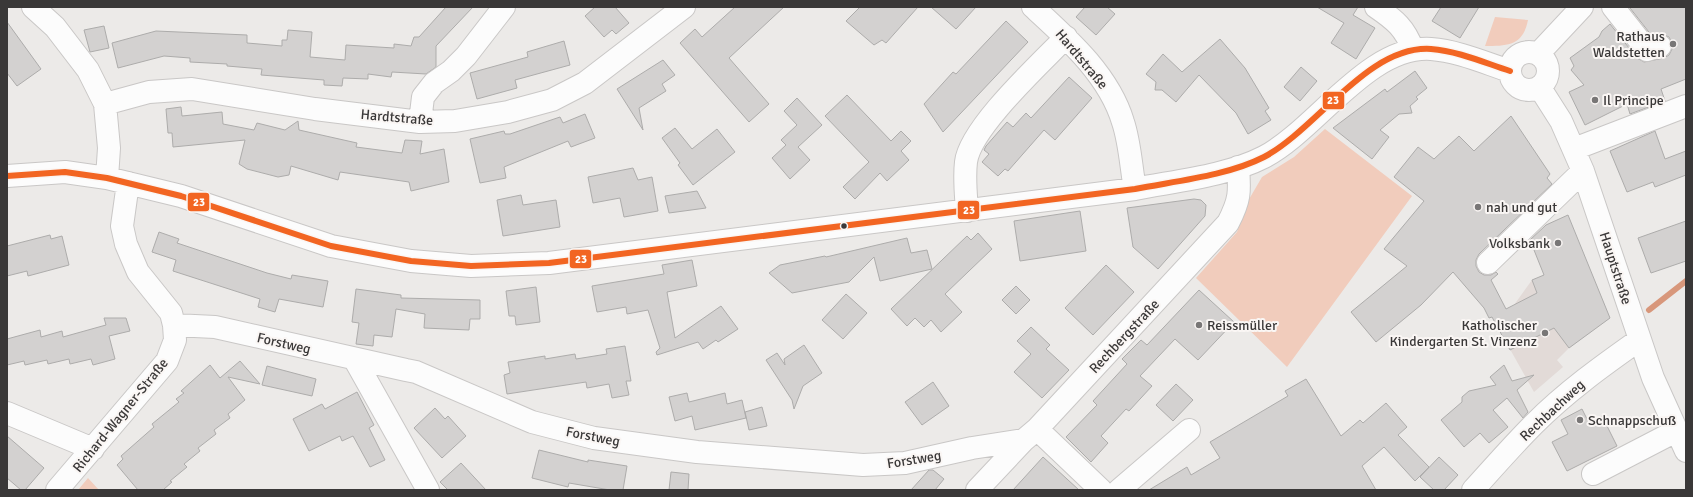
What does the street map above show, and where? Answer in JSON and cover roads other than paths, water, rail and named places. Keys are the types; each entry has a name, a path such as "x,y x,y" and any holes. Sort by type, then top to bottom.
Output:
{"street":[{"path":"33,7 55,27 88,70 105,104"},
{"path":"420,122 423,97 434,83 451,71 466,56 504,7"},
{"name":"Hardtstraße","path":"105,104 149,92 192,89 315,109 420,122 455,121 508,112 552,100 585,83 684,7"},
{"name":"Hardtstraße","path":"1033,7 1066,37 1099,75 1115,101 1124,122 1135,189"},
{"path":"1376,7 1402,16 1413,50"},
{"path":"1538,54 1582,7"},
{"path":"1613,7 1647,50 1660,46"},
{"path":"967,211 966,161 975,140 1002,104 1066,37"},
{"path":"7,176 65,172 118,180 181,196 331,246 411,261 471,266 549,263 1135,189 1207,175 1238,167 1263,157 1287,142 1374,68 1399,54 1413,50 1430,49 1448,51 1510,71"},
{"path":"1530,52 1538,54 1544,59 1549,68 1547,80 1540,88 1528,91 1518,88 1512,80 1510,71 1512,62 1518,56 1530,52"},
{"name":"Hauptstraße","path":"1540,88 1561,121 1583,171 1639,340 1653,378 1686,451"},
{"name":"Richard-Wagner-Straße","path":"57,490 167,361 175,340 171,312 138,272 126,244 122,226 118,180 109,148 105,104"},
{"path":"1574,149 1686,106"},
{"name":"Rechbergstraße","path":"977,490 1031,435 1228,223 1238,205 1240,188 1238,167"},
{"path":"1488,263 1583,171"},
{"name":"Forstweg","path":"174,325 215,327 355,360 416,372 532,422 594,438 697,452 863,465 905,463 1031,435"},
{"name":"Rechbachweg","path":"1473,490 1534,424 1564,396 1594,371 1639,340"},
{"path":"355,360 428,490"},
{"path":"7,413 93,449"},
{"path":"1119,490 1189,430"},
{"path":"1593,474 1676,431"},
{"path":"1031,435 1101,490"}],"waterway":[{"path":"1649,310 1686,281"}],"place":[{"name":"Rathaus Waldstetten","path":"1673,44"},
{"name":"Il Principe","path":"1595,100"},
{"name":"nah und gut","path":"1478,207"},
{"name":"Volksbank","path":"1558,243"},
{"name":"Reissmüller","path":"1199,325"},
{"name":"Katholischer Kindergarten St. Vinzenz","path":"1545,333"},
{"name":"Schnappschuß","path":"1580,420"}]}
